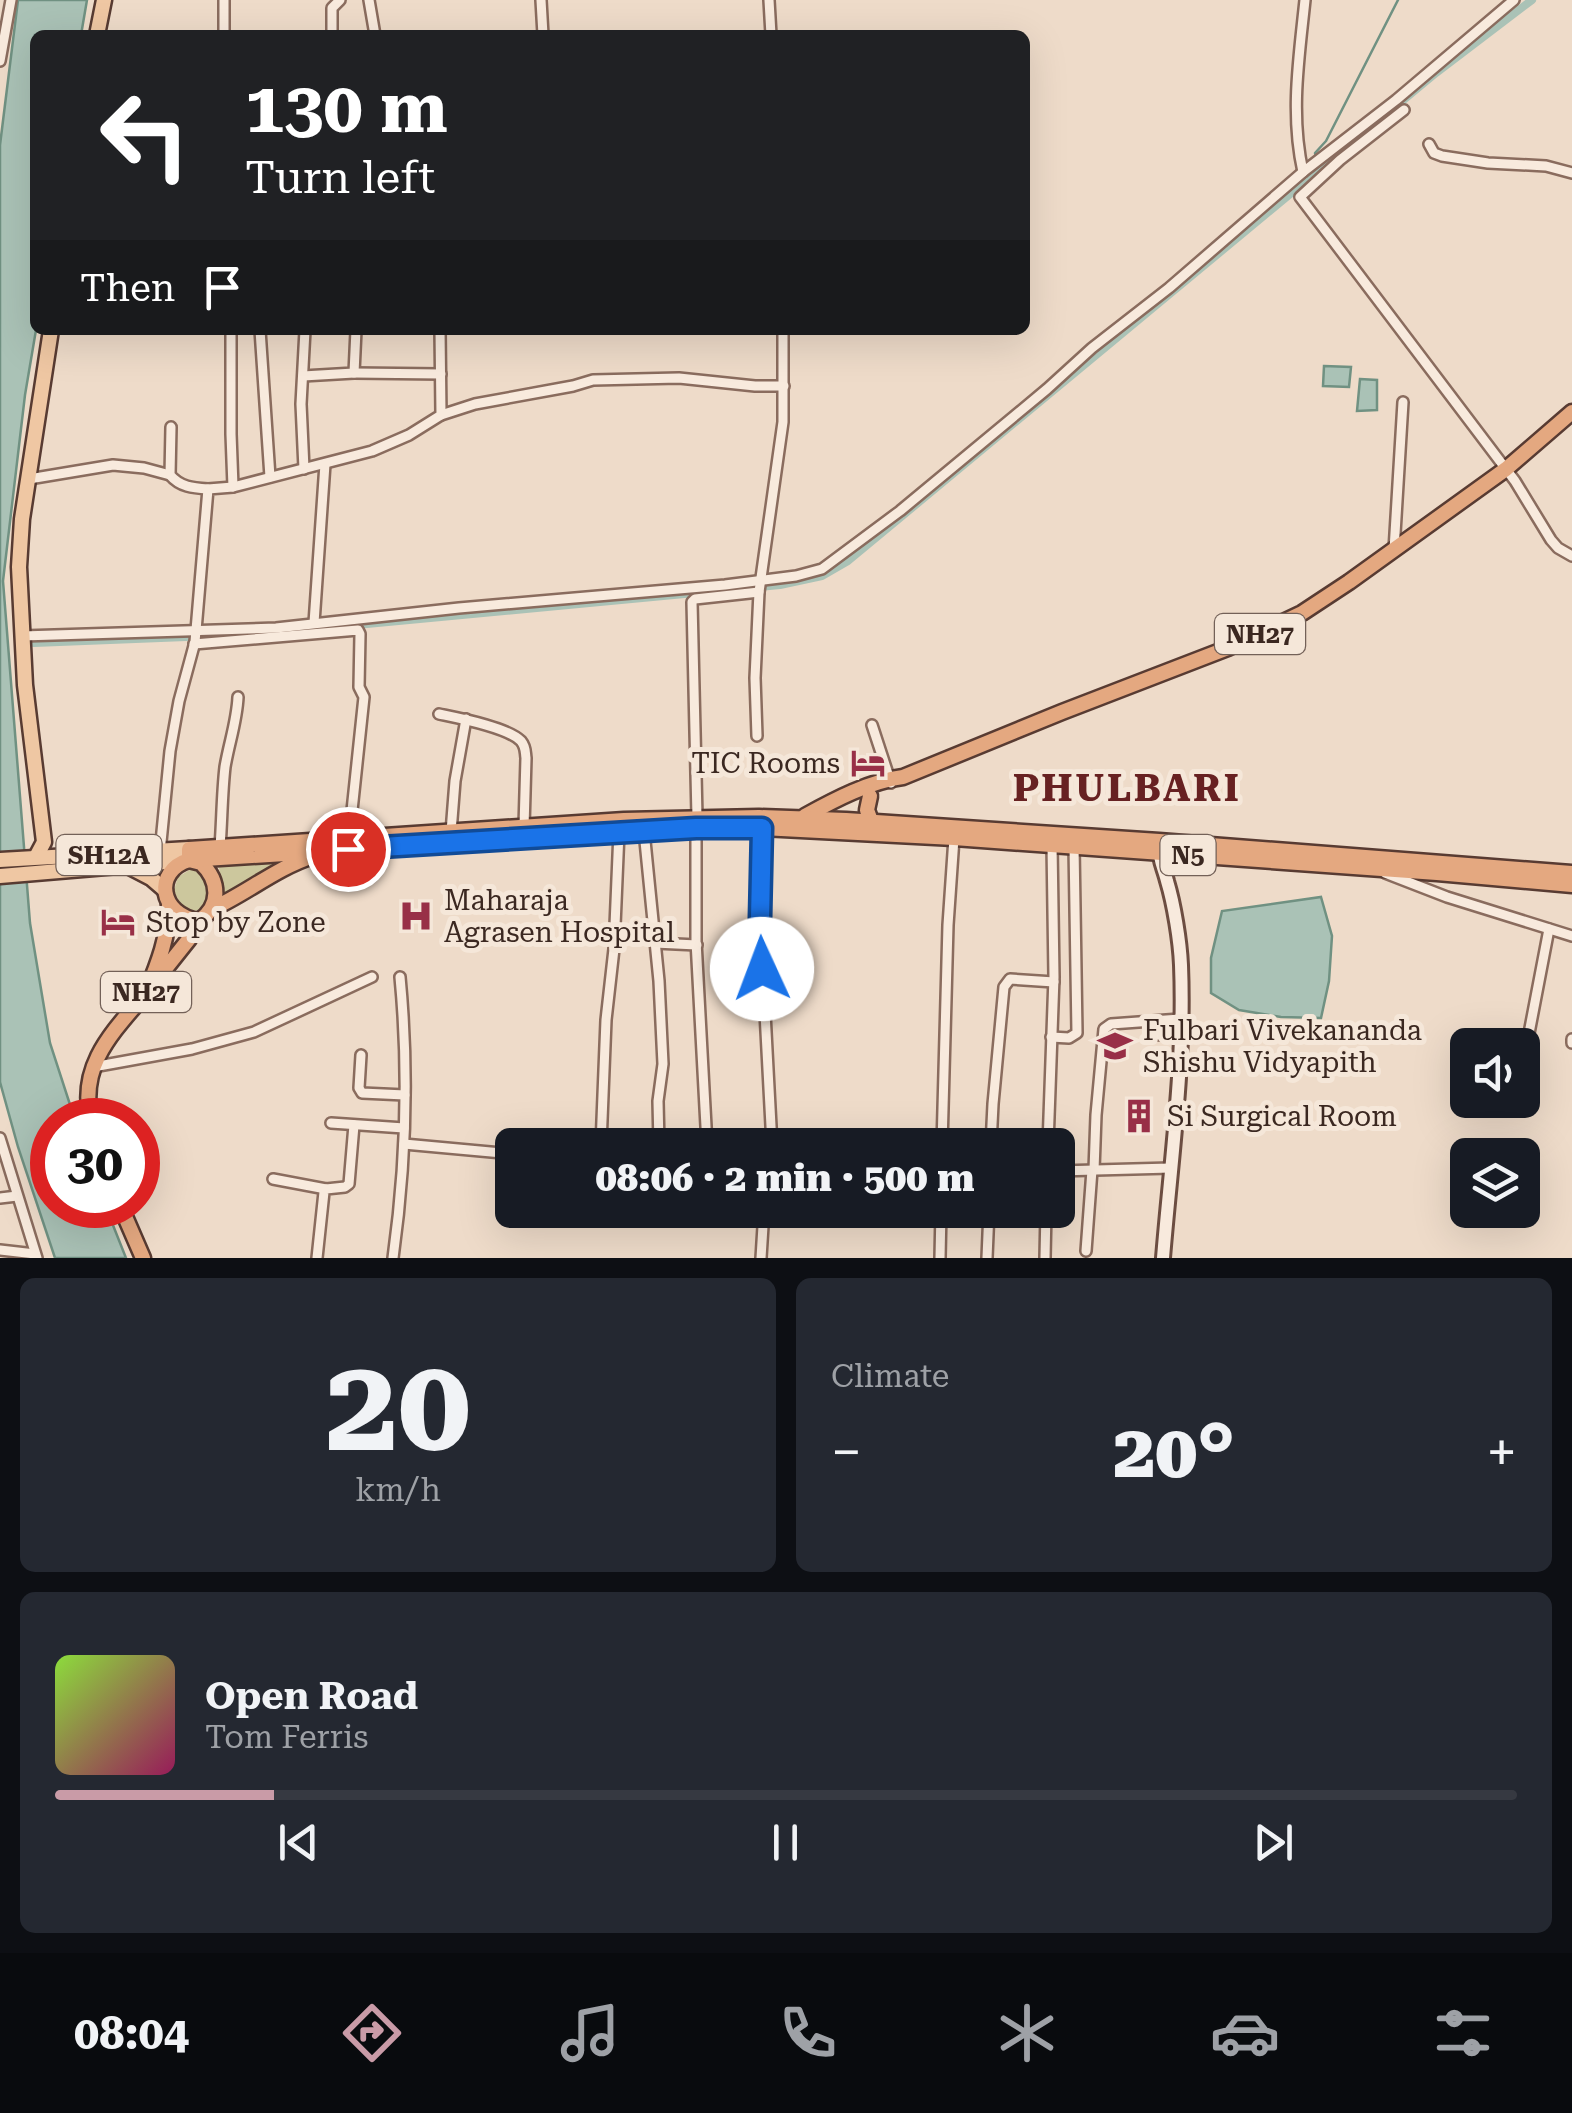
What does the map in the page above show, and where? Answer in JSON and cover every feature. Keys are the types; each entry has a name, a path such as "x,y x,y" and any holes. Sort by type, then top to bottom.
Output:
{"highway":[{"name":"NH27","path":"146,993 166,934 167,897 174,868 189,854 220,847 524,828 697,822 803,824 895,780 1269,630 1325,599 1394,550 1506,469 1572,412"},
{"name":"NH27","path":"189,854 332,850 644,831 697,822 786,829 821,819 895,780"},
{"path":"870,796 870,821"},
{"name":"N5","path":"821,819 1159,847 1392,857 1572,873"},
{"name":"N5","path":"803,824 1074,846 1159,847"},
{"name":"N5","path":"1176,848 1572,886"},
{"name":"NH27","path":"87,1098 93,1067 106,1042 189,939 198,920 285,867 332,850"},
{"path":"189,854 211,873 216,890 212,909"},
{"path":"167,897 176,913 198,920"},
{"path":"130,1228 143,1258"}],"main road":[{"path":"99,30 104,0"},
{"path":"50,335 20,542 22,636 44,842 57,856"},
{"path":"32,857 44,842"},
{"path":"1159,847 1180,947 1181,1034 1163,1258"},
{"path":"1168,883 1176,848"},
{"name":"SH12A","path":"0,860 189,854"},
{"name":"SH12A","path":"0,876 126,865 189,854"},
{"name":"SH12A","path":"126,865 151,878 167,897"}],"street":[{"path":"0,61 11,0"},
{"path":"224,0 224,30"},
{"path":"332,30 332,8 340,0"},
{"path":"369,0 374,30"},
{"path":"541,0 543,30"},
{"path":"769,0 772,30"},
{"path":"1302,172 1295,99 1305,0"},
{"path":"706,1128 697,946 692,602 822,569 864,540 1169,288 1302,172 1514,0"},
{"path":"1404,110 1340,160 1300,198 1506,469 1551,540 1572,556"},
{"path":"1429,144 1434,153 1442,156 1546,166 1572,173"},
{"path":"1332,149 1340,160"},
{"path":"231,335 234,487"},
{"path":"260,335 270,478"},
{"path":"304,470 301,422 305,335"},
{"path":"354,373 356,335"},
{"path":"440,335 442,414"},
{"path":"757,736 755,678 760,586 783,422 783,335"},
{"path":"303,376 441,374"},
{"path":"29,479 112,466 170,475 185,486 234,487 384,447 442,414 475,404 593,380 679,378 784,386"},
{"path":"1394,550 1403,402"},
{"path":"170,475 171,427"},
{"path":"314,624 325,464"},
{"path":"160,852 170,751 195,637 208,489"},
{"path":"22,636 195,637 760,586"},
{"path":"195,637 234,642 358,630 360,687 364,697 349,839"},
{"path":"220,847 225,770 238,697"},
{"path":"438,714 466,719 520,740 525,748 524,828"},
{"path":"451,832 466,719"},
{"path":"872,726 895,780"},
{"path":"762,828 760,935 771,1128"},
{"path":"644,831 663,1064 659,1128"},
{"path":"602,1128 619,832"},
{"path":"942,1128 954,838"},
{"path":"1048,1128 1054,982 1052,844"},
{"path":"1051,1037 1069,1038 1077,1032 1074,846"},
{"path":"1378,870 1446,897 1572,936"},
{"path":"1530,1028 1550,929"},
{"path":"655,944 697,946"},
{"path":"93,1067 192,1049 254,1032 372,977"},
{"path":"393,1258 406,1095 400,977"},
{"path":"992,1128 1004,988 1010,980 1054,982"},
{"path":"1086,1251 1104,1029 1111,1024 1180,1019"},
{"path":"1154,1035 1181,1034"},
{"path":"361,1056 362,1093 406,1095"},
{"path":"330,1123 404,1128"},
{"path":"273,1179 326,1189 348,1185 354,1124"},
{"path":"0,1138 36,1256 0,1250"},
{"path":"404,1144 495,1152"},
{"path":"1075,1171 1171,1168"},
{"path":"317,1258 326,1189"},
{"path":"0,1198 17,1196"},
{"path":"761,1258 763,1228"},
{"path":"940,1258 941,1228"},
{"path":"986,1258 988,1228"},
{"path":"1045,1258 1046,1228"}],"shaded area":[{"path":"18,0 87,0 82,30 30,30 30,335 35,335 3,581 30,923 50,1043 68,1098 30,1098 30,1183 0,1082 0,145"},
{"path":"1324,366 1351,367 1349,387 1323,386"},
{"path":"1360,379 1377,380 1377,410 1357,411"},
{"path":"282,860 224,896 221,864"},
{"path":"191,869 205,878 209,895 207,906 196,911 182,905 174,890 178,877"},
{"path":"1321,897 1332,936 1329,981 1321,1018 1239,1010 1211,993 1211,958 1222,911"},
{"path":"45,1228 114,1228 126,1258 55,1258"}],"waterway":[{"path":"1316,156 1398,0"},
{"path":"34,643 261,634 780,585 822,576 848,561 1436,73 1532,0"}],"place":[{"name":"TIC Rooms","path":"868,763"},
{"name":"Maharaja Agrasen Hospital","path":"416,916"},
{"name":"Stop by Zone","path":"118,922"},
{"name":"Fulbari Vivekananda Shishu Vidyapith","path":"1115,1046"},
{"name":"Si Surgical Room","path":"1139,1116"}],"district":[{"name":"PHULBARI","path":"1127,788"}],"route":[{"path":"348,849 696,828 762,828 762,969"}]}
